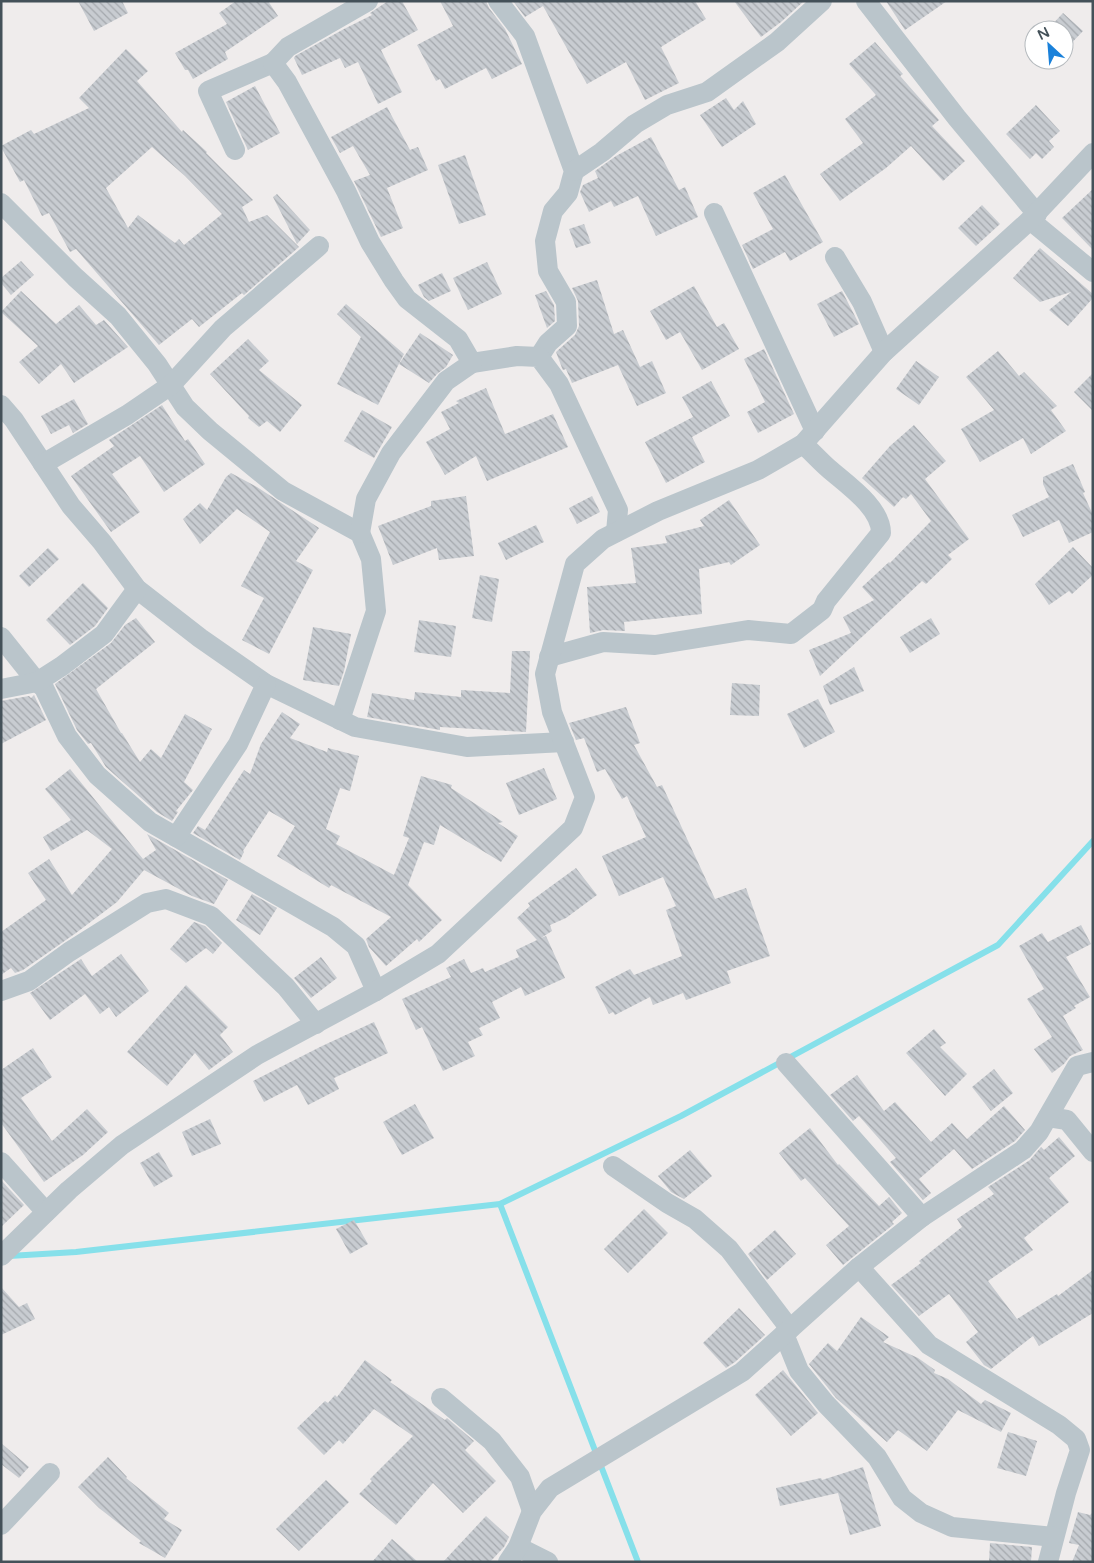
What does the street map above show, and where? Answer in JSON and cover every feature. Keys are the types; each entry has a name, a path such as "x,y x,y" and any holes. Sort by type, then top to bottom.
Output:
{"street":[{"path":"235,150 208,91 272,63 288,47 368,1"},
{"path":"498,1 525,36 574,171 568,193 553,211 545,241 548,271 566,302 567,326 548,343 539,357"},
{"path":"574,171 602,152 634,124 667,105 707,92 777,42 822,1"},
{"path":"866,1 1034,217 1093,272"},
{"path":"272,63 287,82 346,192 370,242 394,281 407,298 458,339 472,363"},
{"path":"1,1256 46,1212 122,1145 257,1055 376,991 438,954 573,828 585,797 552,712 545,674 575,564 602,539 658,510 758,470 809,437 884,352 1034,217 1093,153"},
{"path":"1,203 75,277 118,316 157,364 185,407 210,431 283,491 360,534"},
{"path":"549,657 603,642 655,645 748,630 791,634 822,610 826,601 881,533 881,526 873,511 856,492 827,468 809,437 714,214"},
{"path":"43,464 127,415 171,385 223,328 319,246"},
{"path":"835,257 862,302 884,352"},
{"path":"340,720 376,611 371,559 360,534 366,499 391,453 446,381 472,363 517,356 539,357"},
{"path":"539,357 559,384 618,510 616,532"},
{"path":"1,405 71,506 102,542 138,589 200,638 266,684 355,727 467,747 564,742"},
{"path":"1,689 37,682 62,666 104,634 138,589"},
{"path":"1,637 44,688 67,736 97,776 150,822 333,926 356,946 376,991"},
{"path":"176,837 238,744 266,684"},
{"path":"1,991 29,981 69,952 147,903 166,899 211,916 286,987 316,1024"},
{"path":"548,1562 513,1554 532,1511 550,1488 742,1372 859,1267 922,1217 1023,1150 1039,1132 1077,1066 1093,1062"},
{"path":"786,1063 922,1217"},
{"path":"1048,1117 1067,1120 1093,1152"},
{"path":"1,1162 46,1212"},
{"path":"614,1166 667,1203 695,1219 729,1249 787,1332 799,1371 826,1404 877,1457 902,1498 921,1513 952,1527 1054,1538"},
{"path":"859,1267 929,1345 1059,1425 1076,1440 1080,1450 1048,1562"},
{"path":"440,1398 492,1441 520,1477 532,1511"},
{"path":"1,1525 50,1473"}],"building":[{"path":"78,1 122,1 128,13 94,31"},
{"path":"236,1 268,1 278,16 225,52 228,59 193,79 175,53 227,24 219,13"},
{"path":"388,1 402,1 418,30 381,50 402,92 378,104 358,62 345,68 340,58 302,75 294,58 295,56 372,15 370,13"},
{"path":"440,1 486,1 505,29 522,64 492,79 486,68 445,89 440,79 436,81 417,45 453,26"},
{"path":"513,1 695,1 706,19 661,47 679,83 645,100 626,62 587,84 543,6 525,17"},
{"path":"734,1 804,1 761,37"},
{"path":"886,1 947,1 905,30"},
{"path":"1063,13 1071,20 1056,20"},
{"path":"1074,23 1083,31 1074,40"},
{"path":"875,42 903,74 900,76 939,120 932,126 965,161 943,181 911,146 886,168 840,201 820,174 863,143 845,119 876,95 849,64"},
{"path":"126,49 148,71 137,81 182,132 183,130 207,152 253,200 242,207 249,222 267,215 299,247 244,295 242,293 199,327 192,319 159,345 76,249 70,252 49,213 42,216 24,180 20,182 1,147 31,130 34,134 89,108 79,98","holes":["152,147 185,176 222,214 184,245 179,239 175,243 138,215 128,228 106,188"]},
{"path":"255,86 280,133 248,150 226,102"},
{"path":"726,98 734,110 743,101 756,124 722,147 700,115"},
{"path":"1036,105 1060,131 1049,141 1054,147 1042,159 1036,153 1030,159 1006,134"},
{"path":"387,107 410,150 418,147 428,170 387,188 403,228 381,237 354,181 370,175 353,146 340,153 331,137"},
{"path":"651,137 679,190 685,187 698,217 656,236 638,196 614,207 611,201 589,212 580,192 583,185 598,178 595,171 616,156"},
{"path":"465,155 486,215 459,224 438,165"},
{"path":"785,175 823,242 790,261 785,252 753,269 742,245 773,229 753,193"},
{"path":"1093,189 1093,250 1062,218"},
{"path":"277,194 310,230 297,244 273,197"},
{"path":"982,205 1000,224 976,246 958,228"},
{"path":"584,224 591,243 576,248 569,229"},
{"path":"1040,248 1093,294 1093,298 1068,326 1049,310 1071,292 1040,302 1013,278"},
{"path":"21,261 34,275 11,295 1,283 1,278"},
{"path":"487,262 502,294 468,310 453,278"},
{"path":"442,273 451,291 429,301 424,297 418,285"},
{"path":"597,280 614,334 623,330 640,367 652,361 666,393 637,406 618,365 572,383 566,369 563,370 556,352 575,335 579,326 578,301 572,288"},
{"path":"694,286 717,327 724,323 739,349 702,370 680,332 666,340 650,311"},
{"path":"21,291 56,324 79,305 96,325 104,320 128,347 74,383 61,364 39,384 19,362 38,346 1,312"},
{"path":"546,291 554,305 555,321 547,328 535,295"},
{"path":"842,291 859,324 834,337 817,304"},
{"path":"346,304 404,354 378,405 337,384 361,337 337,314"},
{"path":"420,333 453,355 446,367 429,383 399,364"},
{"path":"248,339 269,361 259,370 302,405 280,432 267,421 259,427 248,418 249,416 210,374"},
{"path":"764,349 794,414 758,433 747,412 765,402 744,359"},
{"path":"998,351 1019,376 1024,372 1057,406 1051,410 1066,431 1031,454 1023,438 980,462 961,429 994,410 966,377"},
{"path":"916,361 939,377 919,405 896,389"},
{"path":"1093,373 1093,411 1074,392"},
{"path":"711,381 730,416 692,437 705,462 666,483 645,442 693,417 682,397"},
{"path":"486,388 505,434 553,414 568,447 487,481 476,456 445,475 426,442 450,429 441,412 459,403 456,401"},
{"path":"74,399 88,424 73,433 69,425 51,434 41,416"},
{"path":"162,405 185,441 188,439 205,464 164,492 140,456 112,474 140,512 111,532 71,476 114,446 109,440"},
{"path":"362,410 392,427 374,458 344,441"},
{"path":"914,425 946,461 925,479 969,539 948,555 952,559 926,584 922,581 820,676 809,650 851,633 843,617 874,600 862,587 890,563 931,521 911,494 906,499 903,497 894,507 862,478 890,446"},
{"path":"1073,464 1093,515 1093,532 1069,543 1059,520 1023,537 1012,515 1049,497 1043,484 1043,477"},
{"path":"231,473 257,487 319,528 296,561 313,570 269,654 242,640 264,598 241,586 270,532 237,509 200,544 183,519 200,503 207,510 226,477"},
{"path":"466,496 474,556 439,560 437,548 393,565 378,526 431,506 431,501"},
{"path":"592,496 600,512 577,524 569,508"},
{"path":"729,500 760,545 731,565 729,562 699,569 702,614 624,622 625,631 603,630 590,633 587,587 636,583 631,548 667,543 665,536 704,526 700,520"},
{"path":"536,525 544,542 506,560 498,543"},
{"path":"1073,547 1093,568 1093,575 1072,594 1069,591 1049,605 1035,584"},
{"path":"48,548 59,559 29,587 19,576"},
{"path":"480,575 499,579 492,622 472,618"},
{"path":"83,583 108,608 95,626 70,645 46,620"},
{"path":"136,618 155,642 96,689 140,762 151,749 161,758 185,714 212,729 184,782 193,790 176,811 178,812 172,821 157,812 106,767 91,743 88,744 77,730 55,684 111,643 125,625"},
{"path":"931,618 940,634 910,653 900,637"},
{"path":"419,620 456,626 451,657 414,652"},
{"path":"313,627 351,634 339,686 303,680"},
{"path":"512,651 530,651 526,732 440,727 440,730 367,717 372,693 414,700 415,692 461,697 461,690 510,693"},
{"path":"854,667 864,691 830,705 823,686"},
{"path":"732,683 760,685 759,716 730,715"},
{"path":"34,695 46,720 1,744 1,701 29,696 31,698"},
{"path":"818,699 835,732 804,748 787,714"},
{"path":"626,707 640,743 634,745 657,787 662,785 715,899 746,888 770,956 727,971 731,983 689,999 686,1000 683,993 653,1005 650,997 615,1015 613,1012 609,1014 595,987 630,969 634,975 682,956 666,910 676,906 663,877 619,896 602,856 646,837 627,796 622,799 605,769 597,772 584,738 576,740 569,723"},
{"path":"282,712 300,724 290,738 327,752 328,748 359,756 350,791 340,788 326,829 340,836 336,844 394,875 409,838 403,836 421,776 452,785 451,788 503,822 498,823 518,836 501,862 440,825 434,845 424,842 408,885 442,920 419,942 417,939 386,966 369,947 366,939 391,917 331,885 329,888 277,856 295,826 269,811 243,851 240,860 193,833 198,826 205,830 244,770 250,774 261,744"},
{"path":"544,768 557,799 519,815 506,783"},
{"path":"70,769 143,859 156,850 147,834 228,880 214,904 192,896 144,870 117,902 76,933 23,970 15,973 11,968 1,975 1,932 46,900 28,873 49,859 72,895 112,849 87,830 51,851 43,837 71,820 45,789"},
{"path":"576,868 597,895 566,918 550,925 552,931 541,938 546,936 565,978 525,996 521,987 492,1002 500,1018 479,1028 483,1035 468,1042 475,1056 443,1071 422,1027 416,1030 402,999 451,977 446,968 464,959 471,973 483,968 485,972 519,957 516,950 537,940 517,918 530,906 528,903"},
{"path":"252,894 277,908 260,935 236,920"},
{"path":"194,922 205,926 222,943 213,954 206,948 186,963 170,949"},
{"path":"1081,925 1091,944 1066,957 1090,997 1074,1006 1076,1008 1063,1016 1083,1050 1070,1056 1064,1064 1052,1073 1034,1049 1052,1037 1027,999 1044,989 1019,946 1042,933 1048,942"},
{"path":"121,954 149,991 116,1017 109,1007 100,1014 85,994 50,1020 30,993 81,959 92,976"},
{"path":"321,957 337,978 311,998 294,978"},
{"path":"186,985 228,1027 220,1035 233,1052 209,1070 195,1053 167,1086 127,1052"},
{"path":"374,1022 388,1053 334,1078 339,1089 308,1105 297,1085 264,1102 253,1081"},
{"path":"934,1029 946,1043 940,1047 967,1074 945,1096 906,1053"},
{"path":"33,1048 52,1077 21,1098 52,1141 87,1109 108,1132 83,1155 44,1182 1,1123 1,1070"},
{"path":"994,1069 1013,1093 991,1111 972,1087"},
{"path":"857,1075 884,1111 895,1102 931,1142 952,1123 967,1139 1004,1106 1025,1130 1015,1141 972,1169 954,1149 919,1179 931,1193 923,1200 890,1162 896,1158 859,1116 853,1121 830,1095"},
{"path":"415,1104 434,1138 402,1155 383,1122"},
{"path":"210,1119 221,1144 192,1156 182,1132"},
{"path":"810,1128 838,1165 879,1206 889,1197 902,1213 892,1222 894,1224 843,1265 826,1245 849,1226 805,1178 801,1181 779,1153"},
{"path":"1059,1137 1075,1156 1049,1178 1069,1202 1024,1238 1033,1250 988,1281 1017,1319 1057,1294 1058,1296 1093,1270 1093,1313 1039,1346 1033,1336 991,1369 984,1365 966,1342 978,1332 949,1294 919,1316 891,1285 921,1263 919,1261 962,1227 957,1219 994,1194 988,1187 1030,1160 1041,1147 1044,1150"},
{"path":"690,1150 712,1176 684,1199 671,1192 658,1176"},
{"path":"159,1152 173,1176 154,1187 140,1163"},
{"path":"1,1180 24,1205 1,1227"},
{"path":"644,1209 668,1233 628,1273 604,1249"},
{"path":"354,1220 368,1244 350,1254 336,1229"},
{"path":"775,1230 796,1254 767,1280 748,1254"},
{"path":"1,1287 19,1307 27,1303 35,1319 1,1335"},
{"path":"739,1308 765,1335 726,1368 703,1343"},
{"path":"861,1317 889,1337 883,1342 918,1358 935,1370 934,1373 948,1379 981,1404 985,1400 1011,1413 1001,1432 958,1410 927,1451 898,1430 887,1442 836,1398 809,1364 828,1343 837,1351"},
{"path":"365,1360 392,1380 390,1382 445,1420 447,1418 474,1441 465,1450 496,1481 463,1513 433,1483 396,1525 359,1494 372,1481 370,1479 413,1436 374,1409 343,1444 339,1440 324,1455 297,1428 325,1401 328,1403 335,1395 337,1397"},
{"path":"783,1370 818,1413 791,1436 755,1395"},
{"path":"1008,1432 1037,1441 1026,1476 997,1468"},
{"path":"1,1443 29,1467 19,1478 1,1464"},
{"path":"108,1457 126,1478 169,1513 164,1519 182,1530 165,1558 139,1543 141,1541 99,1508 78,1487"},
{"path":"863,1467 881,1526 850,1535 838,1493 780,1506 776,1488 821,1478 822,1480"},
{"path":"326,1480 349,1502 299,1551 276,1529"},
{"path":"1078,1512 1090,1515 1093,1512 1093,1562 1072,1562 1079,1545 1069,1543"},
{"path":"486,1516 509,1537 504,1547 490,1562 443,1562"},
{"path":"392,1539 418,1562 372,1562"},
{"path":"990,1543 1032,1547 1031,1562 989,1562"}],"waterway":[{"path":"9,1256 76,1252 500,1204 681,1116 998,945 1093,841"},
{"path":"500,1204 638,1562"}]}
